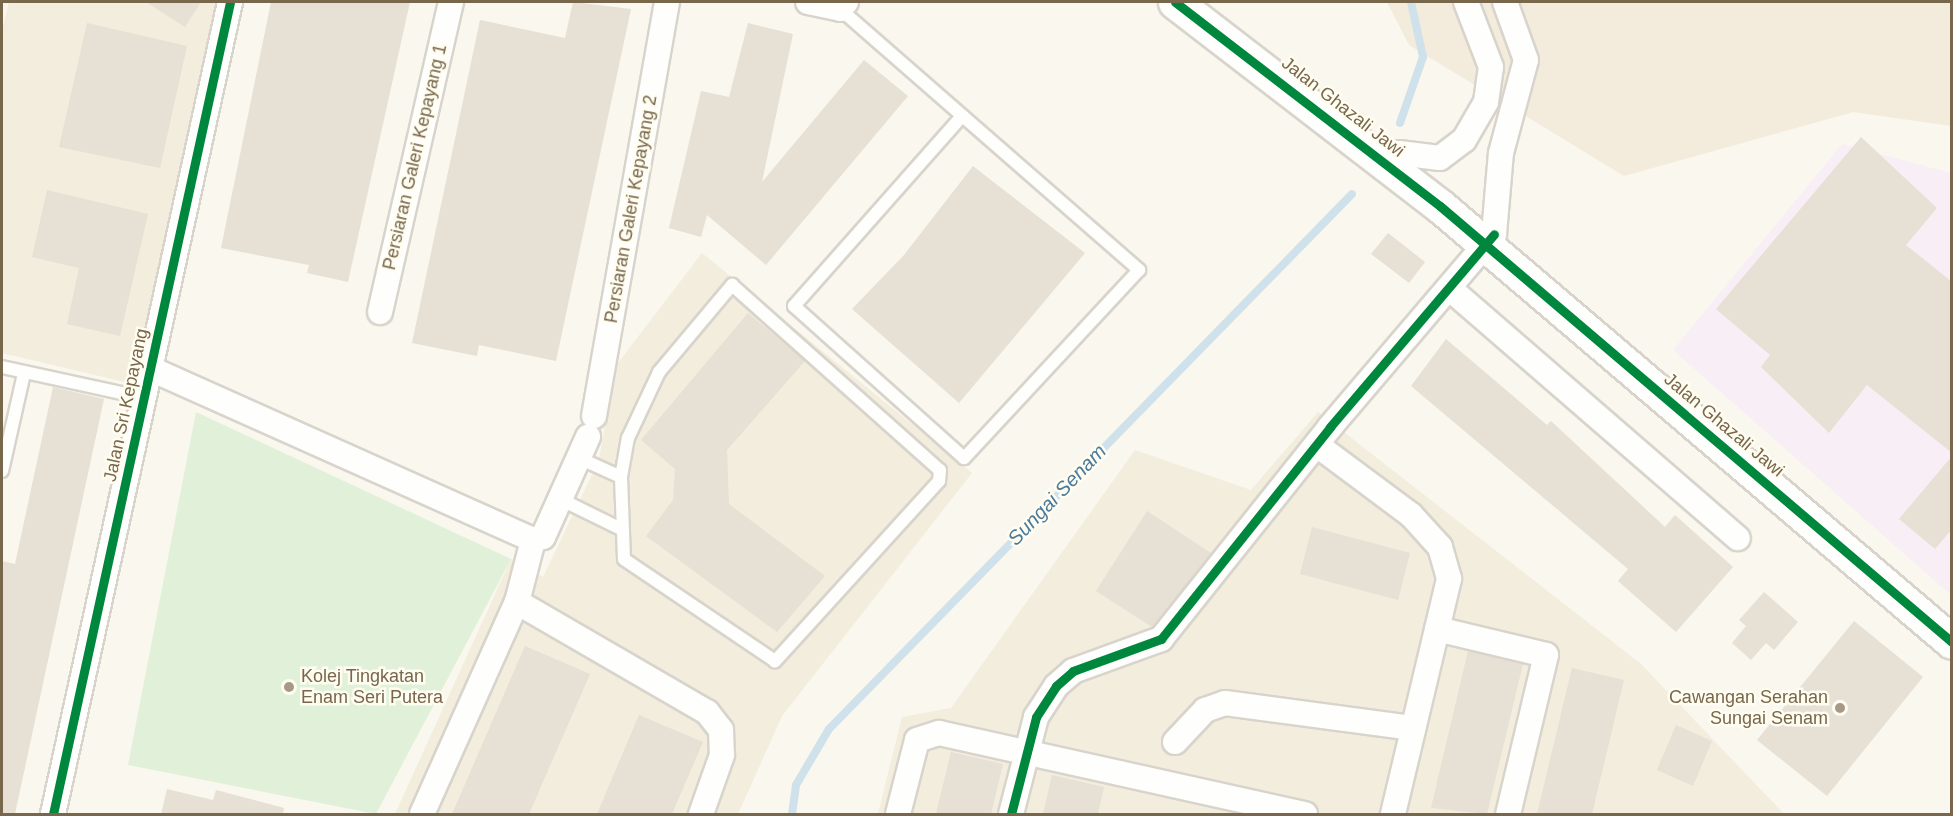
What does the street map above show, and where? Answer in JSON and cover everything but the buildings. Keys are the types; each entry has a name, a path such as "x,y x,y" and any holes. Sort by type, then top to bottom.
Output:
{"street":[{"name":"Jalan Sri Kepayang","path":"53,814 230,2"},
{"name":"Persiaran Galeri Kepayang 1","path":"380,312 451,2"},
{"name":"Persiaran Galeri Kepayang 2","path":"533,540 543,537 587,437 668,2"},
{"path":"808,2 843,5"},
{"name":"Jalan Ghazali Jawi","path":"1175,2 1337,122 1489,240 1888,561 1952,623"},
{"name":"Jalan Ghazali Jawi","path":"1214,2 1399,153 1489,240"},
{"path":"1399,153 1440,158 1464,140 1486,102 1491,67 1466,2"},
{"path":"1011,814 1036,717 1056,686 1073,670 1161,639 1317,444 1489,240 1501,153 1526,60 1505,2"},
{"path":"1489,240 1952,642"},
{"path":"1449,288 1738,538"},
{"path":"151,369 533,540 517,602 422,814"},
{"path":"1317,444 1411,515 1440,547 1449,579 1393,814"},
{"path":"517,602 707,712 721,730 722,755 701,814"},
{"path":"1437,629 1546,655 1508,814"},
{"path":"1174,742 1205,710 1225,703 1413,728"},
{"path":"897,814 917,740 939,733 962,734 1262,810 1305,814"}],"lane":[{"path":"843,5 962,116 1139,270 964,458 794,306 962,116"},
{"path":"732,285 940,470 939,482 775,661 624,559 621,477 628,438 659,372 732,285"},
{"path":"2,367 144,398"},
{"path":"2,471 24,373"},
{"path":"587,437 621,477"},
{"path":"560,500 623,530"}],"shaded area":[{"path":"9,2 220,2 133,384 2,353 2,30"},
{"path":"1387,2 1951,2 1951,126 1853,112 1624,176 1409,45"},
{"path":"1842,144 1951,173 1951,595 1673,350"},
{"path":"702,253 972,473 782,716 738,814 395,814 511,559 543,577 599,460 615,367"},
{"path":"1318,412 1641,664 1784,814 878,814 902,717 951,708 1135,450 1251,490"}],"green space":[{"name":"Kolej Tingkatan Enam Seri Putera","path":"196,412 511,559 376,814 128,765"}],"waterway":[{"name":"Sungai Senam","path":"1400,123 1423,57 1411,2"},
{"name":"Sungai Senam","path":"792,814 796,785 829,729 1352,194"}],"cycle path":[{"path":"53,814 230,2"},
{"path":"1175,2 1440,206 1952,642"},
{"path":"1011,814 1036,717 1056,686 1073,671 1161,639 1330,427 1494,234"}],"place":[{"name":"Kolej Tingkatan Enam Seri Putera","path":"289,687"},
{"name":"Cawangan Serahan Sungai Senam","path":"1840,708"}]}
